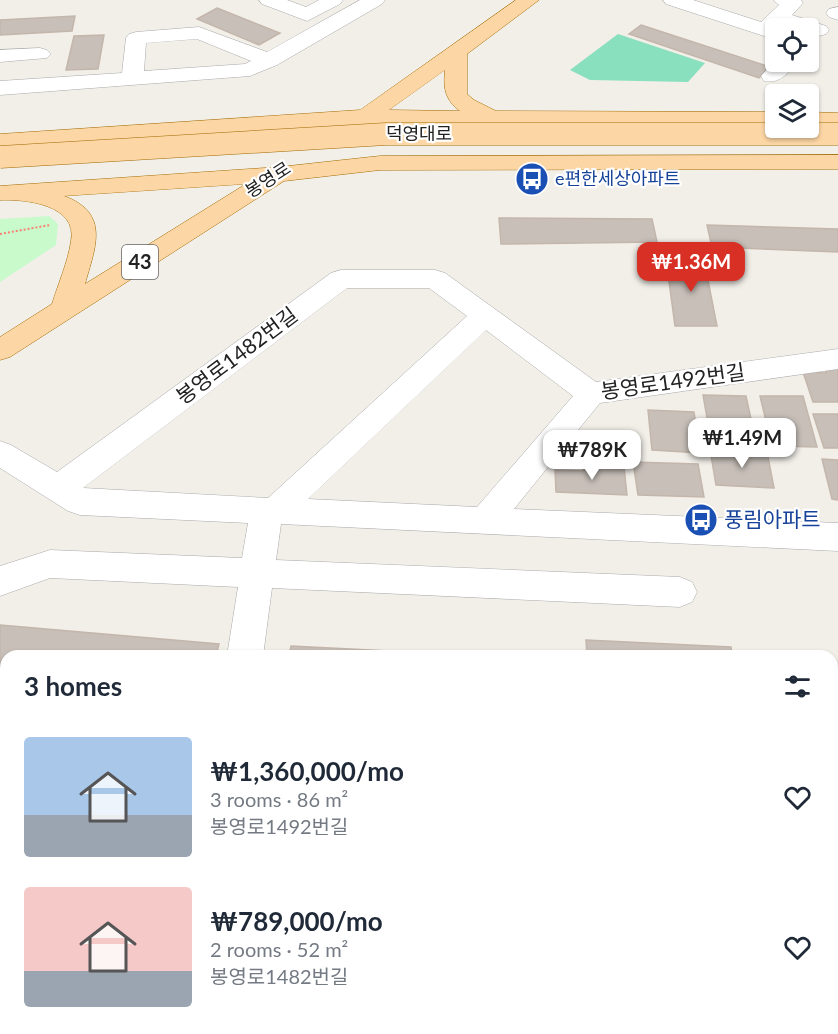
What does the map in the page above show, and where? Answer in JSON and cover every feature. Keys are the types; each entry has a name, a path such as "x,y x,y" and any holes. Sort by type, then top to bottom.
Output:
{"main road":[{"name":"봉영로","path":"0,350 279,174 529,0"},
{"path":"457,51 454,92 462,105 492,118"},
{"path":"0,141 364,117 765,119"},
{"path":"819,119 838,120"},
{"name":"덕영대로","path":"0,157 386,134 838,134"},
{"name":"덕영대로","path":"0,167 400,145 838,145"},
{"path":"12,192 279,174 380,163 838,162"},
{"path":"12,192 62,202 80,218 84,227 85,239 64,309"}],"street":[{"path":"269,0 307,15 333,0"},
{"path":"0,88 250,70 375,0"},
{"path":"673,0 764,30 781,8 793,18"},
{"path":"819,30 837,13"},
{"path":"132,80 136,38 199,33 269,60"},
{"path":"0,56 40,54"},
{"name":"봉영로1482번길","path":"58,489 341,279 435,279"},
{"name":"봉영로1492번길","path":"435,279 591,394 838,358"},
{"path":"246,650 257,573 270,511 485,315"},
{"path":"485,521 591,394"},
{"path":"0,453 80,502 838,537"},
{"path":"0,581 50,564 680,592"}],"path":[{"path":"0,234 58,224"}],"green space":[{"path":"618,34 705,63 688,82 590,80 570,70"},
{"path":"49,216 58,224 56,245 0,282 0,219"}],"building":[{"path":"217,8 280,33 259,45 197,19"},
{"path":"75,16 72,31 0,35 0,20"},
{"path":"641,25 765,65 765,72 759,78 629,34"},
{"path":"104,35 98,69 66,70 74,36"},
{"path":"499,218 652,219 657,242 501,244"},
{"path":"707,225 838,229 838,252 712,247"},
{"path":"666,259 704,260 717,326 675,326"},
{"path":"825,367 838,367 838,402 813,402 803,372 826,373"},
{"path":"703,395 746,396 756,442 711,440"},
{"path":"760,396 803,396 817,447 772,446"},
{"path":"648,410 694,412 700,453 652,450"},
{"path":"813,414 838,414 838,448 824,448"},
{"path":"710,449 767,452 774,488 716,485"},
{"path":"822,459 838,460 838,500 832,499"},
{"path":"633,462 698,464 704,497 638,495"},
{"path":"581,465 624,467 627,495 556,492 555,470 584,471"},
{"path":"0,625 219,644 218,650 0,650"},
{"path":"586,640 731,647 731,650 587,650"},
{"path":"291,646 370,650 290,650"}],"place":[{"name":"e편한세상아파트","path":"532,179"},
{"name":"풍림아파트","path":"701,520"}]}
